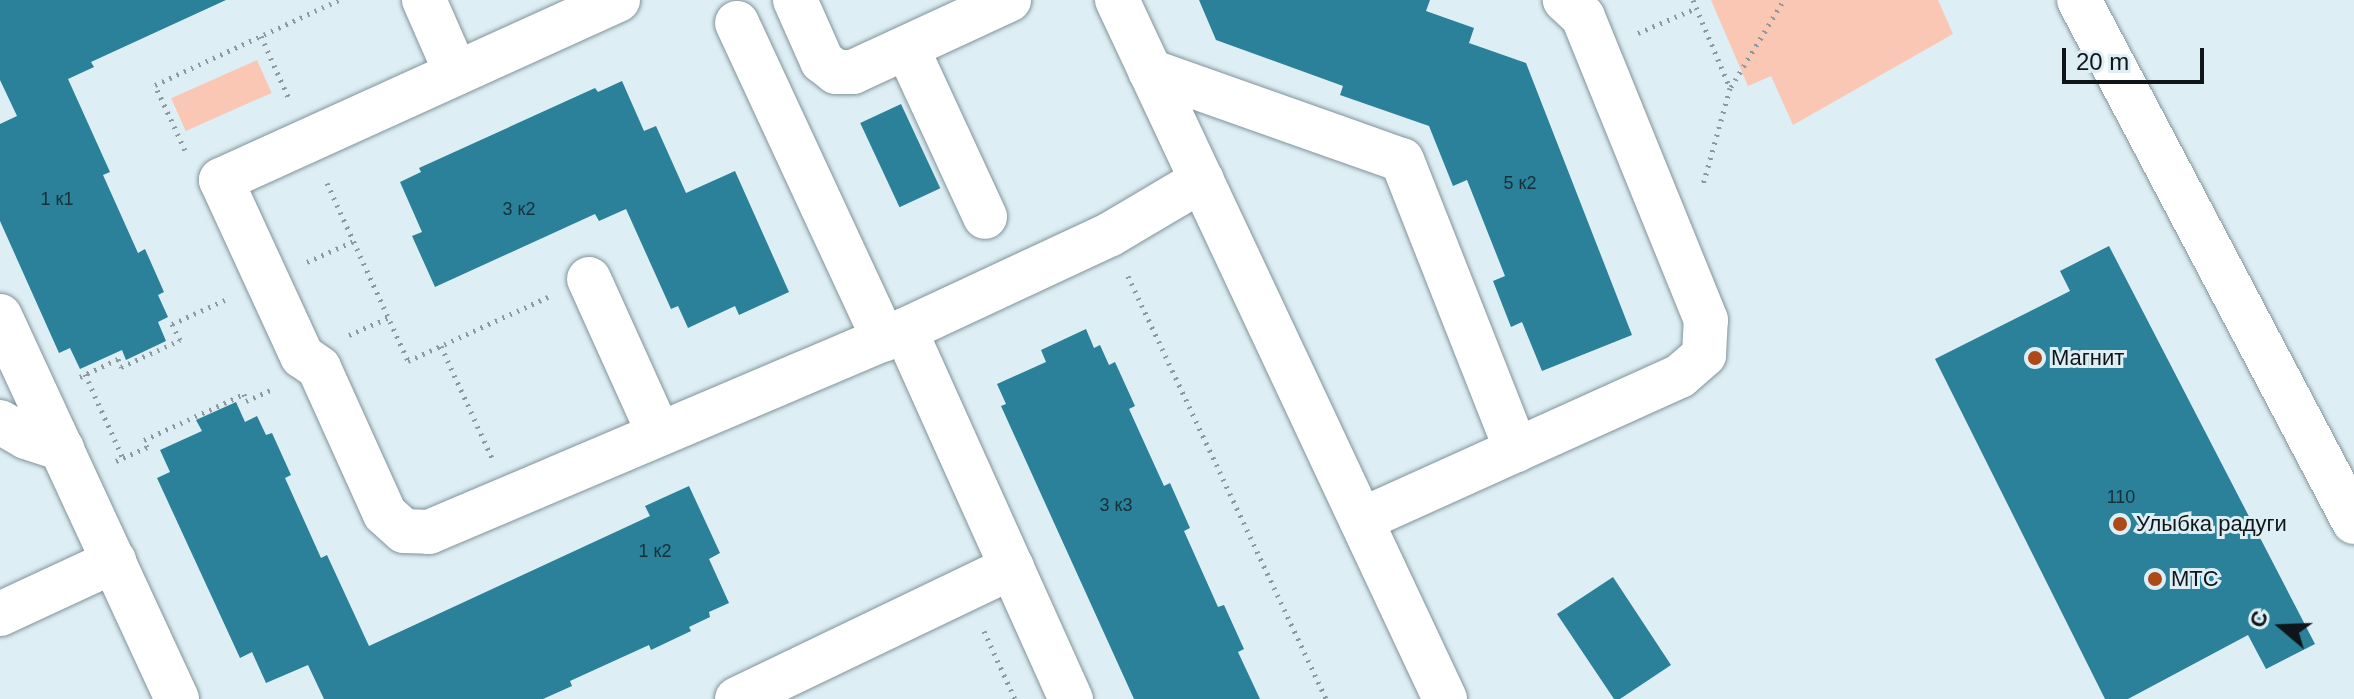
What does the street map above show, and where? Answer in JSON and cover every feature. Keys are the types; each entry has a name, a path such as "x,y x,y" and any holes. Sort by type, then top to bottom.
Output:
{"street":[{"path":"424,0 456,73"},
{"path":"618,0 221,180 302,356 319,368 385,514 404,531 429,532 894,334 1109,235 1202,180"},
{"path":"795,0 822,61 836,72"},
{"path":"773,101 836,72 853,72 1009,0"},
{"path":"1117,0 1445,699"},
{"path":"1361,520 1680,376 1704,355 1706,320 1583,17 1565,0"},
{"path":"2079,0 2354,522"},
{"path":"737,23 773,101 1012,567 1071,699"},
{"path":"907,48 985,217"},
{"path":"1150,71 1402,160 1516,450"},
{"path":"589,279 659,434"},
{"path":"0,316 177,699"},
{"path":"0,422 26,437 62,449"},
{"path":"0,614 114,561"},
{"path":"737,699 1012,567"}],"path":[{"path":"221,180 192,164 155,85 339,0"},
{"path":"1693,0 1730,88"},
{"path":"1702,188 1730,88 1784,0"},
{"path":"1597,51 1696,8"},
{"path":"261,36 408,361 589,279"},
{"path":"1109,235 1326,699"},
{"path":"72,381 118,359 121,367 180,340 172,324 354,241"},
{"path":"352,334 388,318"},
{"path":"441,346 510,498"},
{"path":"110,464 147,447 144,440 244,394 246,401 319,368"},
{"path":"85,374 123,458"},
{"path":"965,589 1015,699"}],"shaded area":[{"path":"1711,0 1938,0 1953,34 1793,125 1771,76 1748,86"},
{"path":"257,60 272,93 186,131 171,98"}],"building":[{"path":"0,0 226,0 91,62 94,67 68,79 110,172 103,175 138,253 145,249 164,292 158,295 168,317 158,322 166,341 126,360 122,350 80,369 70,348 59,353 0,221 0,124 17,116 0,80"},
{"path":"1199,0 1430,0 1426,11 1474,28 1469,43 1526,63 1632,335 1542,371 1522,322 1511,327 1493,281 1505,276 1467,180 1453,186 1429,126 1340,95 1343,86 1216,40"},
{"path":"622,81 644,131 656,126 686,193 735,171 789,292 739,315 735,306 688,328 678,306 671,309 626,209 599,221 595,214 435,287 412,236 422,232 400,182 421,172 419,168 595,88 598,92"},
{"path":"901,104 940,188 900,207 860,123"},
{"path":"2109,246 2315,644 2266,669 2248,635 2128,699 2105,699 1935,359 2070,291 2060,271"},
{"path":"1086,329 1094,348 1100,345 1109,365 1115,362 1135,406 1129,409 1164,486 1170,483 1190,528 1184,531 1218,607 1224,605 1244,649 1238,652 1260,699 1134,699 1001,406 1006,404 997,384 1046,362 1041,350"},
{"path":"236,402 245,422 257,416 266,435 272,433 291,475 285,478 321,558 327,555 369,646 650,516 645,506 689,486 720,553 709,559 729,603 709,612 710,617 689,627 691,631 651,650 649,645 570,681 572,686 543,699 324,699 308,665 266,683 252,652 240,658 157,478 170,472 160,450 202,431 196,420"},
{"path":"1613,577 1671,665 1620,699 1614,699 1557,614"}],"place":[{"name":"Магнит","path":"2035,358"},
{"name":"Улыбка радуги","path":"2120,524"},
{"name":"МТС","path":"2155,579"}]}
